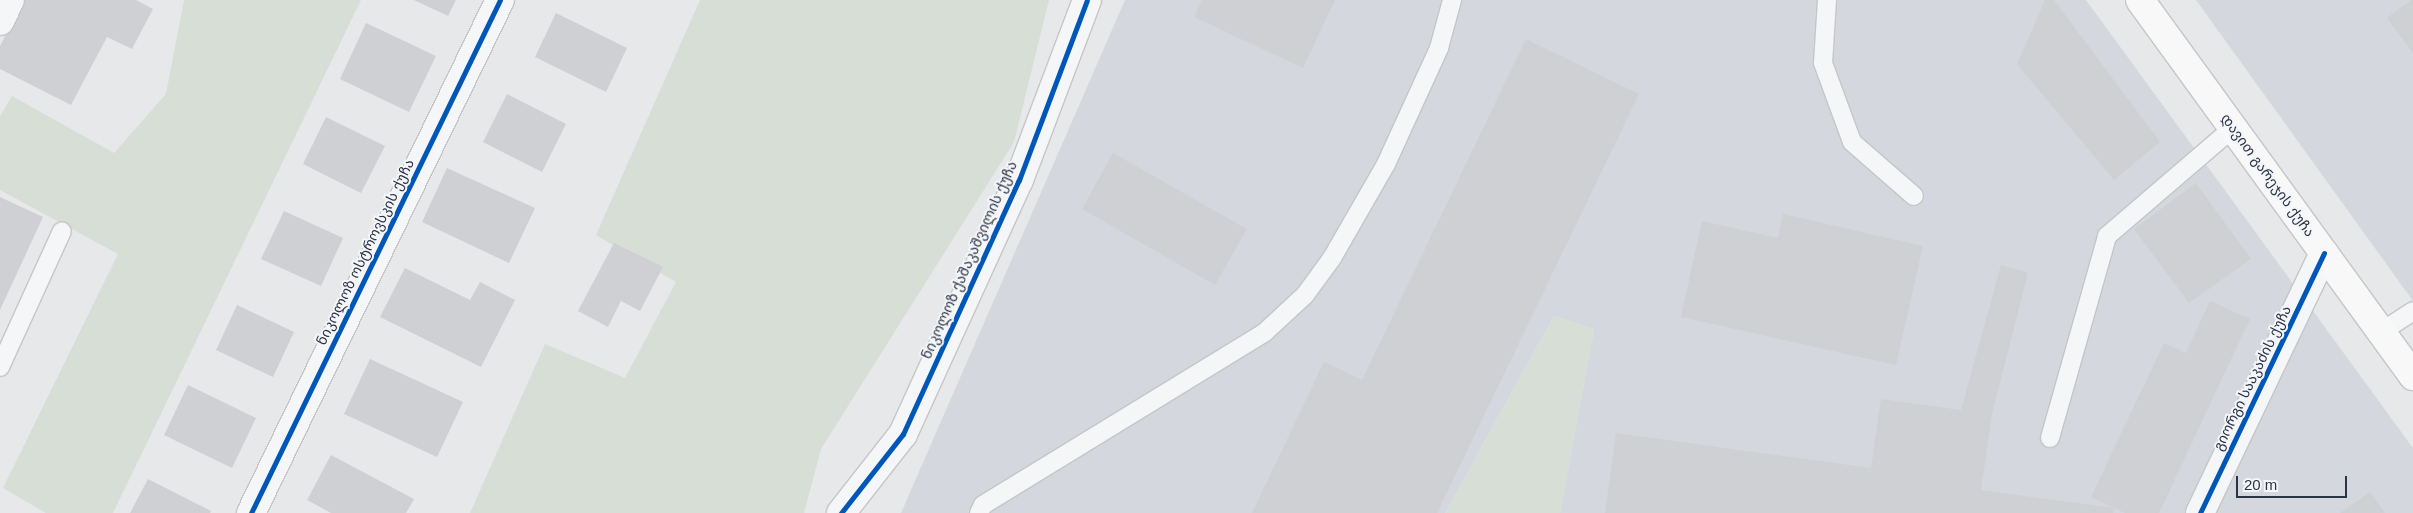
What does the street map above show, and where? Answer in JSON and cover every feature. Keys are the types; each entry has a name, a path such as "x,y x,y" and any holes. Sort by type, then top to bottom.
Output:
{"main road":[{"name":"დავით გარეჯის ქუჩა","path":"2140,0 2413,376"}],"street":[{"path":"0,21 10,0"},
{"name":"ნიკოლოზ ოსტროვსკის ქუჩა","path":"251,513 500,0"},
{"name":"ნიკოლოზ ქაშაკაშვილის ქუჩა","path":"841,513 903,434 1019,180 1087,0"},
{"name":"გიორგი სააკაძის ქუჩა","path":"2200,513 2324,253"}],"lane":[{"path":"979,513 983,505 1265,332 1305,295 1332,258 1386,164 1439,48 1452,0"},
{"path":"1827,0 1822,63 1852,142 1914,196"},
{"path":"2050,438 2107,236 2233,128"},
{"path":"0,367 62,231"},
{"path":"2381,332 2413,311"}],"shaded area":[{"path":"184,0 361,0 113,513 46,513 3,488 118,254 0,190 0,116 12,96 114,153 166,94"},
{"path":"700,0 1049,0 1014,142 821,449 804,513 470,513 545,344 625,378 676,282 596,235"},
{"path":"1125,0 2086,0 2413,448 2413,513 1560,513 1594,329 1554,316 1445,513 901,513"},
{"path":"2196,0 2413,0 2413,301"},
{"path":"1554,316 1594,329 1560,513 1445,513"}],"building":[{"path":"24,0 136,0 153,9 132,49 107,37 71,105 0,69 0,46"},
{"path":"414,0 456,0 448,16"},
{"path":"1202,0 1335,0 1303,68 1194,17"},
{"path":"2045,0 2054,0 2160,142 2114,180 2017,64"},
{"path":"2413,0 2413,53 2387,18"},
{"path":"556,13 627,48 606,92 535,57"},
{"path":"366,23 436,56 409,112 340,79"},
{"path":"1526,39 1639,94 1437,513 1252,513 1324,362 1362,380"},
{"path":"507,94 566,124 542,172 483,142"},
{"path":"326,117 385,146 361,193 303,164"},
{"path":"1113,153 1247,229 1215,285 1082,209"},
{"path":"447,168 535,208 509,263 422,222"},
{"path":"2196,183 2251,259 2189,303 2134,229"},
{"path":"0,197 43,217 0,310"},
{"path":"284,211 343,238 321,286 261,259"},
{"path":"1783,214 1923,246 1896,365 1681,317 1702,221 1778,238"},
{"path":"614,243 663,267 640,311 621,301 608,327 578,311"},
{"path":"2001,265 2028,273 1992,414 1981,490 2114,508 2113,513 1605,513 1616,433 1871,468 1881,399 1961,410"},
{"path":"405,268 470,300 480,282 515,300 481,367 380,317"},
{"path":"2210,301 2250,319 2159,513 2125,513 2091,497 2164,343 2186,353"},
{"path":"237,305 294,332 273,377 216,350"},
{"path":"370,359 463,402 437,457 344,414"},
{"path":"188,385 256,418 232,468 164,435"},
{"path":"331,455 414,499 406,513 331,513 307,500"},
{"path":"148,479 211,511 210,513 130,513"},
{"path":"2370,492 2385,513 2340,513"}],"cycle path":[{"path":"251,513 500,0"},
{"path":"841,513 903,434 1019,180 1087,0"},
{"path":"2200,513 2324,253"}]}
